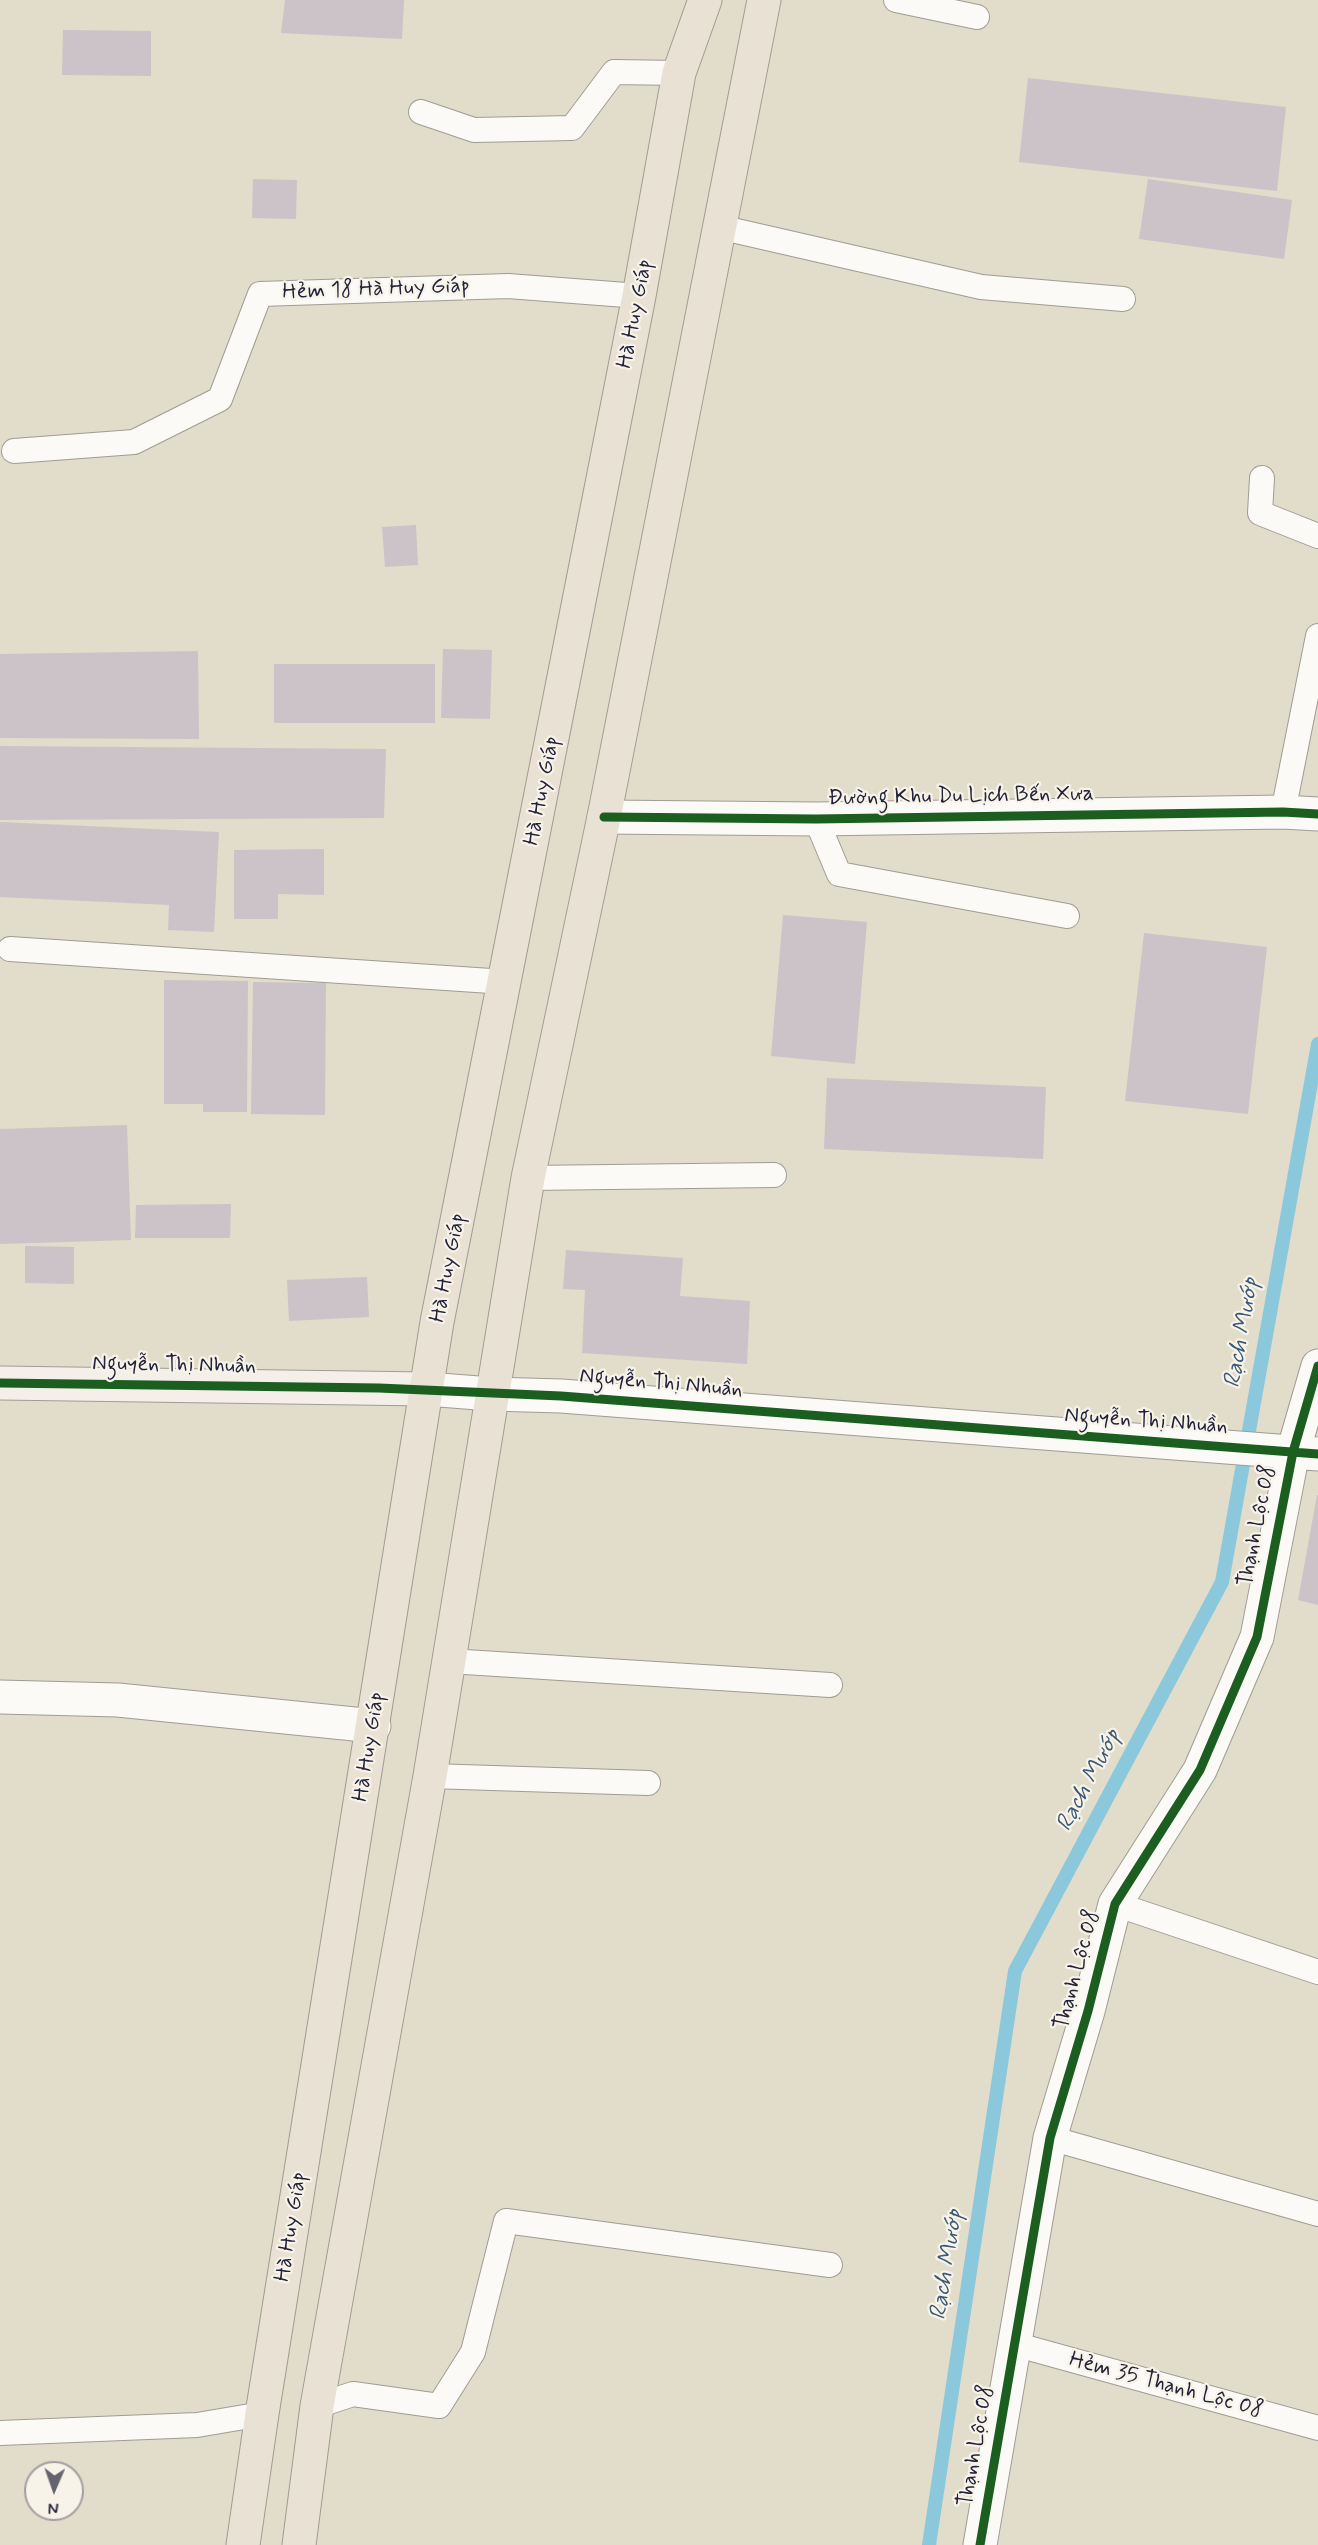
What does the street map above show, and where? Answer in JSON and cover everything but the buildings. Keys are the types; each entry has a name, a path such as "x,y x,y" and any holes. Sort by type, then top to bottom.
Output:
{"main road":[{"name":"Hà Huy Giáp","path":"243,2545 437,1322 506,982 639,296 679,73 705,0"},
{"path":"300,2545 317,2406 430,1776 528,1178 604,817 764,0"},
{"path":"262,2414 317,2406"}],"street":[{"name":"Đường Khu Du Lịch Bến Xưa","path":"604,817 816,819 1283,812 1318,814"},
{"name":"Thạnh Lộc 08","path":"980,2545 1050,2138 1088,2011 1115,1904 1200,1770 1257,1637 1305,1453 1318,1366"},
{"name":"Nguyễn Thị Nhuần","path":"0,1383 427,1389 561,1396 1305,1453"},
{"path":"0,1698 118,1700 374,1726"}],"lane":[{"path":"896,0 977,17"},
{"path":"421,112 474,130 572,128 614,72 679,73"},
{"path":"719,227 981,287 1123,299"},
{"name":"Hẻm 18 Hà Huy Giáp","path":"14,451 134,442 220,399 260,294 508,286 639,296"},
{"path":"1262,478 1260,513 1318,536"},
{"path":"1283,812 1318,636"},
{"path":"816,819 838,874 1067,916"},
{"path":"10,949 506,982"},
{"path":"528,1178 774,1175"},
{"path":"449,1661 830,1685"},
{"path":"430,1776 648,1783"},
{"path":"1115,1904 1318,1972"},
{"path":"1050,2138 1318,2214"},
{"path":"317,2406 353,2394 439,2406 473,2352 506,2221 830,2265"},
{"name":"Hẻm 35 Thạnh Lộc 08","path":"1014,2344 1318,2428"},
{"path":"0,2433 197,2425 262,2414"}],"waterway":[{"name":"Rạch Mướp","path":"929,2545 1015,1971 1222,1582 1318,1044"}],"cycle path":[{"path":"604,817 816,819 1283,812 1318,814"},
{"path":"980,2545 1050,2138 1088,2011 1115,1904 1200,1770 1257,1637 1293,1452 1318,1366"},
{"path":"0,1383 379,1388 561,1396 1318,1454"}]}
